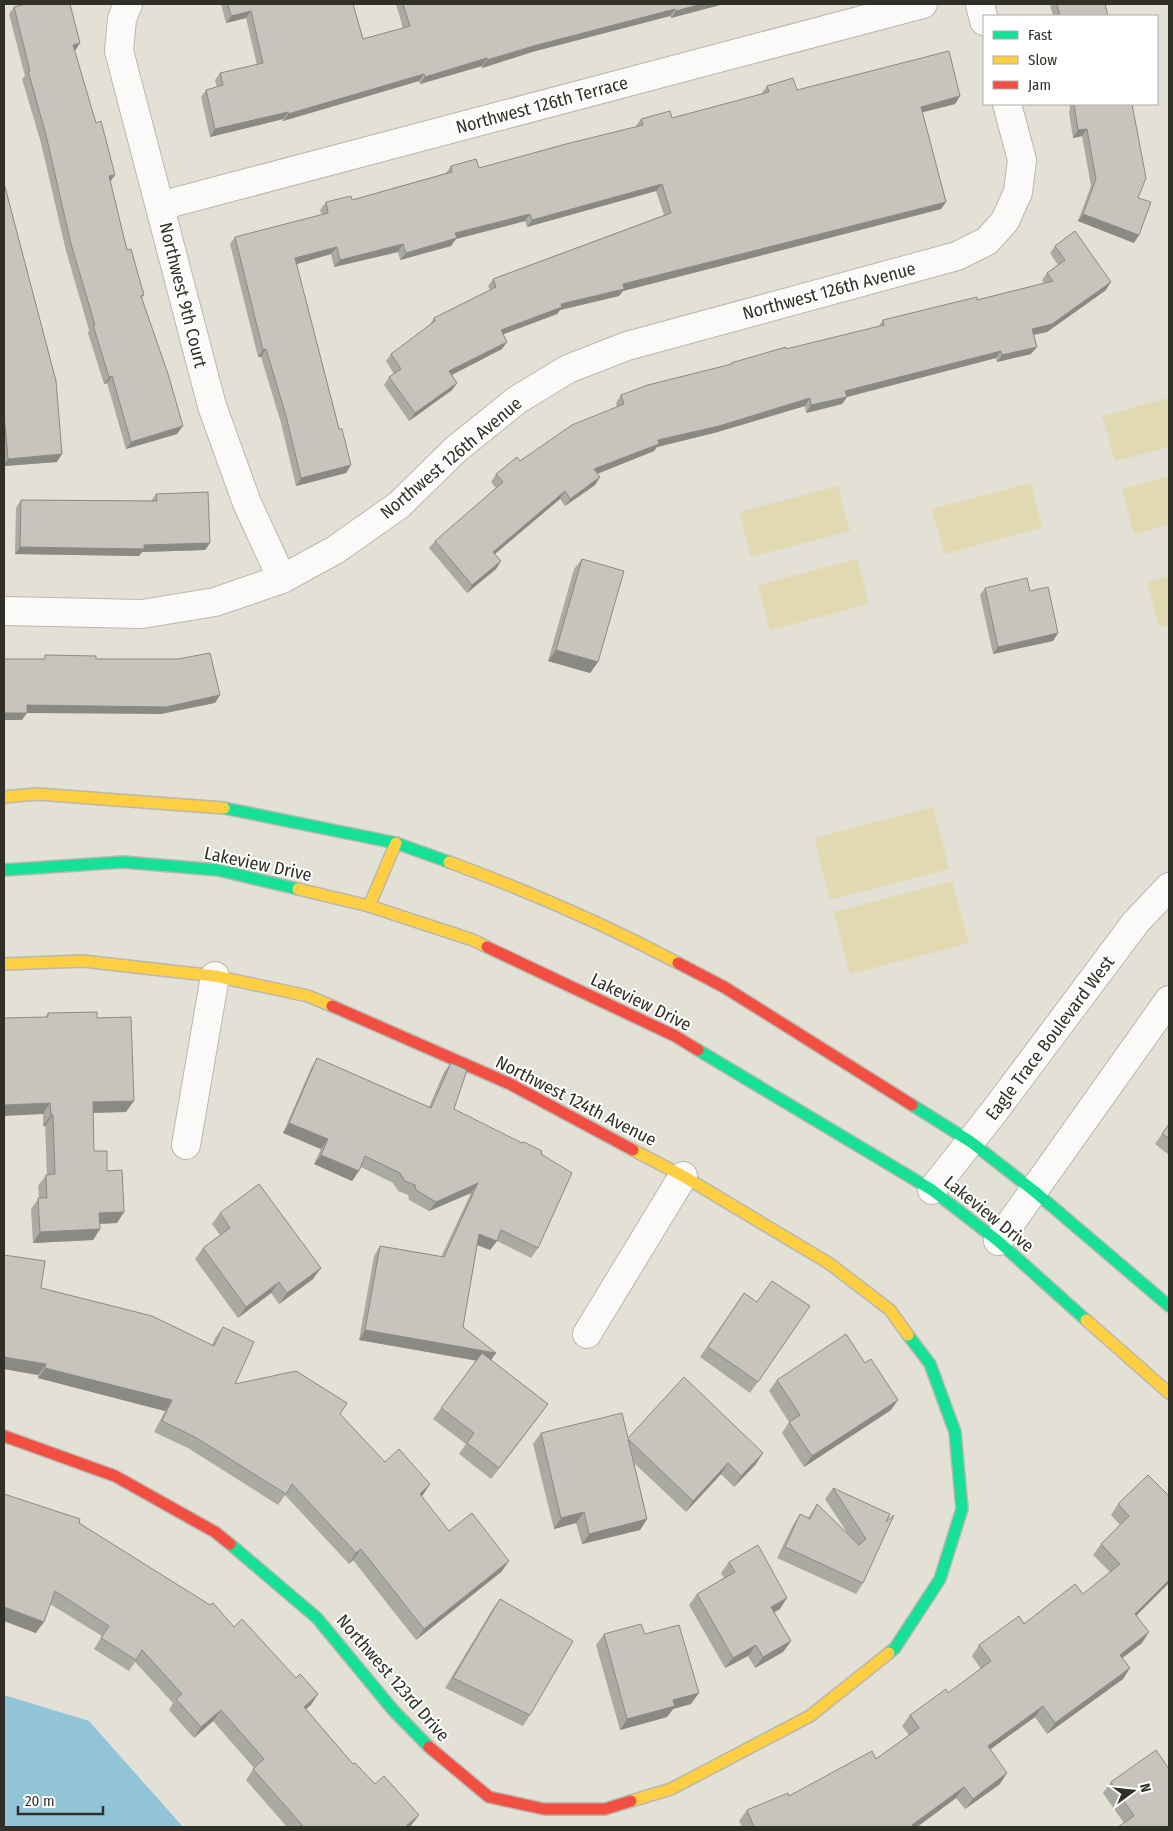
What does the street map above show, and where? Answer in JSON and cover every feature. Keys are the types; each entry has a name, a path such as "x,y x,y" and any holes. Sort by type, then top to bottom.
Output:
{"street":[{"name":"Northwest 9th Court","path":"128,4 122,19 119,51 212,406 247,503 282,579"},
{"name":"Northwest 126th Terrace","path":"160,206 923,4"},
{"path":"980,4 983,17"},
{"name":"Northwest 126th Avenue","path":"4,611 142,614 215,602 282,579 335,550 399,505 462,444 517,400 568,369 628,346 958,256 987,241 1005,221 1018,192 1022,160 1006,105"},
{"path":"4,797 37,794 225,808 396,843 498,880 579,914 646,946 724,987 971,1142 1034,1191 1169,1306"},
{"path":"369,906 396,843"},
{"name":"Lakeview Drive","path":"4,870 123,862 218,870 369,906 472,940 675,1036 932,1190 998,1241 1169,1393"},
{"name":"Eagle Trace Boulevard West","path":"932,1190 971,1142 1136,922 1169,887"},
{"name":"Northwest 124th Avenue","path":"4,964 83,961 215,976 308,996 510,1084 683,1176 830,1264 890,1310 930,1364 955,1432 962,1509"},
{"path":"186,1145 215,976"},
{"path":"998,1241 1169,1000"},
{"path":"587,1334 683,1176"},
{"name":"Northwest 123rd Drive","path":"4,1436 115,1476 215,1532 316,1618 393,1710 438,1756 489,1797 544,1809 605,1809 670,1789 810,1716 895,1648 940,1579 962,1509"}],"shaded area":[{"path":"1169,398 1169,447 1115,461 1102,416"},
{"path":"1169,476 1169,525 1134,534 1122,489"},
{"path":"1031,483 1042,528 944,554 932,509"},
{"path":"838,486 850,531 751,557 739,512"},
{"path":"857,559 869,604 770,630 758,585"},
{"path":"1169,576 1169,625 1159,627 1147,582"},
{"path":"933,807 949,869 830,900 814,838"},
{"path":"952,881 969,943 850,974 834,912"}],"water":[{"path":"4,1695 89,1721 183,1827 4,1827"}],"building":[{"path":"26,4 70,4 80,43 73,45 96,123 101,121 115,175 109,176 127,250 131,249 144,295 141,296 168,374 183,426 131,442 112,376 109,377 93,325 95,325 71,244 46,135 28,71 30,71 14,7"},
{"path":"228,4 353,4 363,39 410,26 403,4 702,4 676,11 675,9 487,60 487,58 425,77 424,74 288,114 288,112 215,129 206,90 223,85 220,73 263,63 251,11 231,16"},
{"path":"1057,4 1105,4 1108,15 1060,15"},
{"path":"949,51 960,96 921,107 946,202 623,284 624,289 561,304 562,307 501,330 507,342 449,371 457,383 415,413 389,377 401,369 391,354 435,321 434,318 496,287 493,279 671,213 662,184 532,220 530,214 455,233 457,238 406,253 403,244 340,260 337,247 295,258 339,429 342,429 351,465 301,478 286,416 266,349 263,350 235,237 328,213 326,202 351,196 352,200 452,172 451,166 476,159 479,168 643,125 641,119 670,111 672,118 769,92 767,86 793,78 797,90"},
{"path":"1074,105 1132,105 1146,178 1138,198 1151,202 1139,235 1083,214 1096,179 1087,129 1078,130"},
{"path":"4,183 56,381 62,454 8,459 4,414"},
{"path":"1075,231 1111,282 1052,324 1032,329 1037,347 1002,355 1001,351 845,391 847,397 811,405 810,398 719,426 658,440 659,444 594,469 600,477 570,499 565,491 493,552 501,561 472,585 435,541 503,482 496,474 517,457 520,461 572,425 624,404 621,395 648,385 732,364 786,347 786,349 884,325 883,320 977,297 977,300 1053,281 1047,273 1065,260 1055,246"},
{"path":"208,492 210,543 144,545 144,549 20,547 21,500 157,501 156,494"},
{"path":"582,559 624,571 598,662 556,650"},
{"path":"1027,578 1030,591 1048,587 1058,633 998,647 985,588"},
{"path":"210,653 220,695 166,707 27,705 27,713 4,713 4,659 45,659 45,655 96,656 96,659 178,659"},
{"path":"97,1012 97,1018 131,1017 134,1101 93,1102 94,1151 107,1151 107,1171 122,1170 124,1212 99,1213 100,1229 40,1232 38,1198 47,1198 46,1175 55,1174 53,1115 51,1115 50,1103 4,1105 4,1018 48,1017 48,1013"},
{"path":"317,1058 431,1108 451,1063 467,1070 454,1109 542,1151 541,1154 572,1173 538,1248 501,1230 497,1241 479,1234 463,1327 496,1353 365,1330 380,1246 444,1257 478,1183 436,1202 416,1190 415,1185 405,1181 400,1173 365,1156 359,1171 321,1155 328,1139 289,1123"},
{"path":"1169,1124 1169,1138 1162,1134"},
{"path":"259,1184 321,1268 287,1293 279,1282 246,1307 203,1248 230,1228 220,1213"},
{"path":"4,1255 45,1261 41,1288 152,1316 214,1346 223,1327 254,1342 235,1384 296,1371 347,1403 340,1414 385,1462 399,1449 430,1484 420,1494 449,1531 472,1513 509,1561 424,1629 361,1549 356,1553 292,1484 286,1494 195,1437 162,1421 172,1400 45,1368 46,1364 4,1357"},
{"path":"772,1281 810,1306 758,1382 708,1347 744,1293 757,1302"},
{"path":"846,1334 865,1363 871,1359 898,1400 812,1456 789,1422 800,1415 777,1380"},
{"path":"482,1353 548,1404 499,1468 467,1443 474,1433 441,1408"},
{"path":"684,1377 763,1453 741,1476 728,1463 693,1501 628,1439 647,1519 589,1534 584,1512 561,1518 541,1433 622,1413 628,1438"},
{"path":"1148,1475 1169,1496 1169,1580 1135,1614 1149,1632 1120,1655 1130,1668 1055,1723 1043,1706 988,1746 1007,1773 973,1799 964,1787 912,1825 914,1827 754,1827 747,1810 788,1793 789,1796 872,1751 876,1759 919,1728 910,1715 946,1689 948,1693 991,1661 979,1645 1019,1616 1024,1624 1075,1584 1083,1594 1120,1564 1101,1544 1129,1516 1118,1504"},
{"path":"833,1488 890,1514 886,1522 894,1515 863,1583 785,1547 800,1514 810,1519 817,1504 859,1545 866,1539"},
{"path":"4,1494 80,1519 79,1523 210,1605 213,1603 234,1627 242,1619 296,1678 300,1674 318,1694 304,1707 353,1764 355,1763 375,1784 384,1776 419,1815 405,1827 304,1827 253,1769 264,1759 221,1710 201,1727 176,1699 182,1694 142,1650 136,1660 101,1638 109,1626 55,1591 44,1622 4,1607"},
{"path":"758,1545 787,1598 771,1607 791,1641 763,1657 756,1645 733,1658 697,1594 735,1572 729,1562"},
{"path":"500,1599 573,1641 530,1715 453,1678"},
{"path":"641,1624 645,1634 679,1625 699,1693 673,1700 675,1706 627,1719 604,1634"},
{"path":"1156,1750 1169,1769 1169,1827 1118,1827 1134,1816 1111,1782"}],"traffic: fast":[{"path":"224,808 396,843 449,862"},
{"path":"4,870 123,862 218,870 298,889"},
{"path":"698,1050 932,1190 998,1241 1086,1320"},
{"path":"912,1105 971,1142 1034,1191 1169,1306"},
{"path":"889,1653 895,1648 940,1579 962,1509 955,1432 930,1364 908,1335"},
{"path":"230,1544 317,1618 393,1710 429,1747"}],"traffic: slow":[{"path":"4,797 37,794 224,808"},
{"path":"369,906 396,843"},
{"path":"449,862 565,909 678,963"},
{"path":"298,889 369,906 473,940 487,947"},
{"path":"4,964 83,961 215,976 308,996 332,1006"},
{"path":"633,1150 683,1176 830,1264 890,1310 908,1335"},
{"path":"1086,1320 1169,1393"},
{"path":"631,1801 671,1789 810,1716 889,1653"}],"traffic: jam":[{"path":"487,947 675,1036 698,1050"},
{"path":"678,963 724,987 912,1105"},
{"path":"332,1006 510,1084 633,1150"},
{"path":"4,1436 115,1476 215,1532 230,1544"},
{"path":"429,1747 489,1797 544,1809 605,1809 631,1801"}]}
